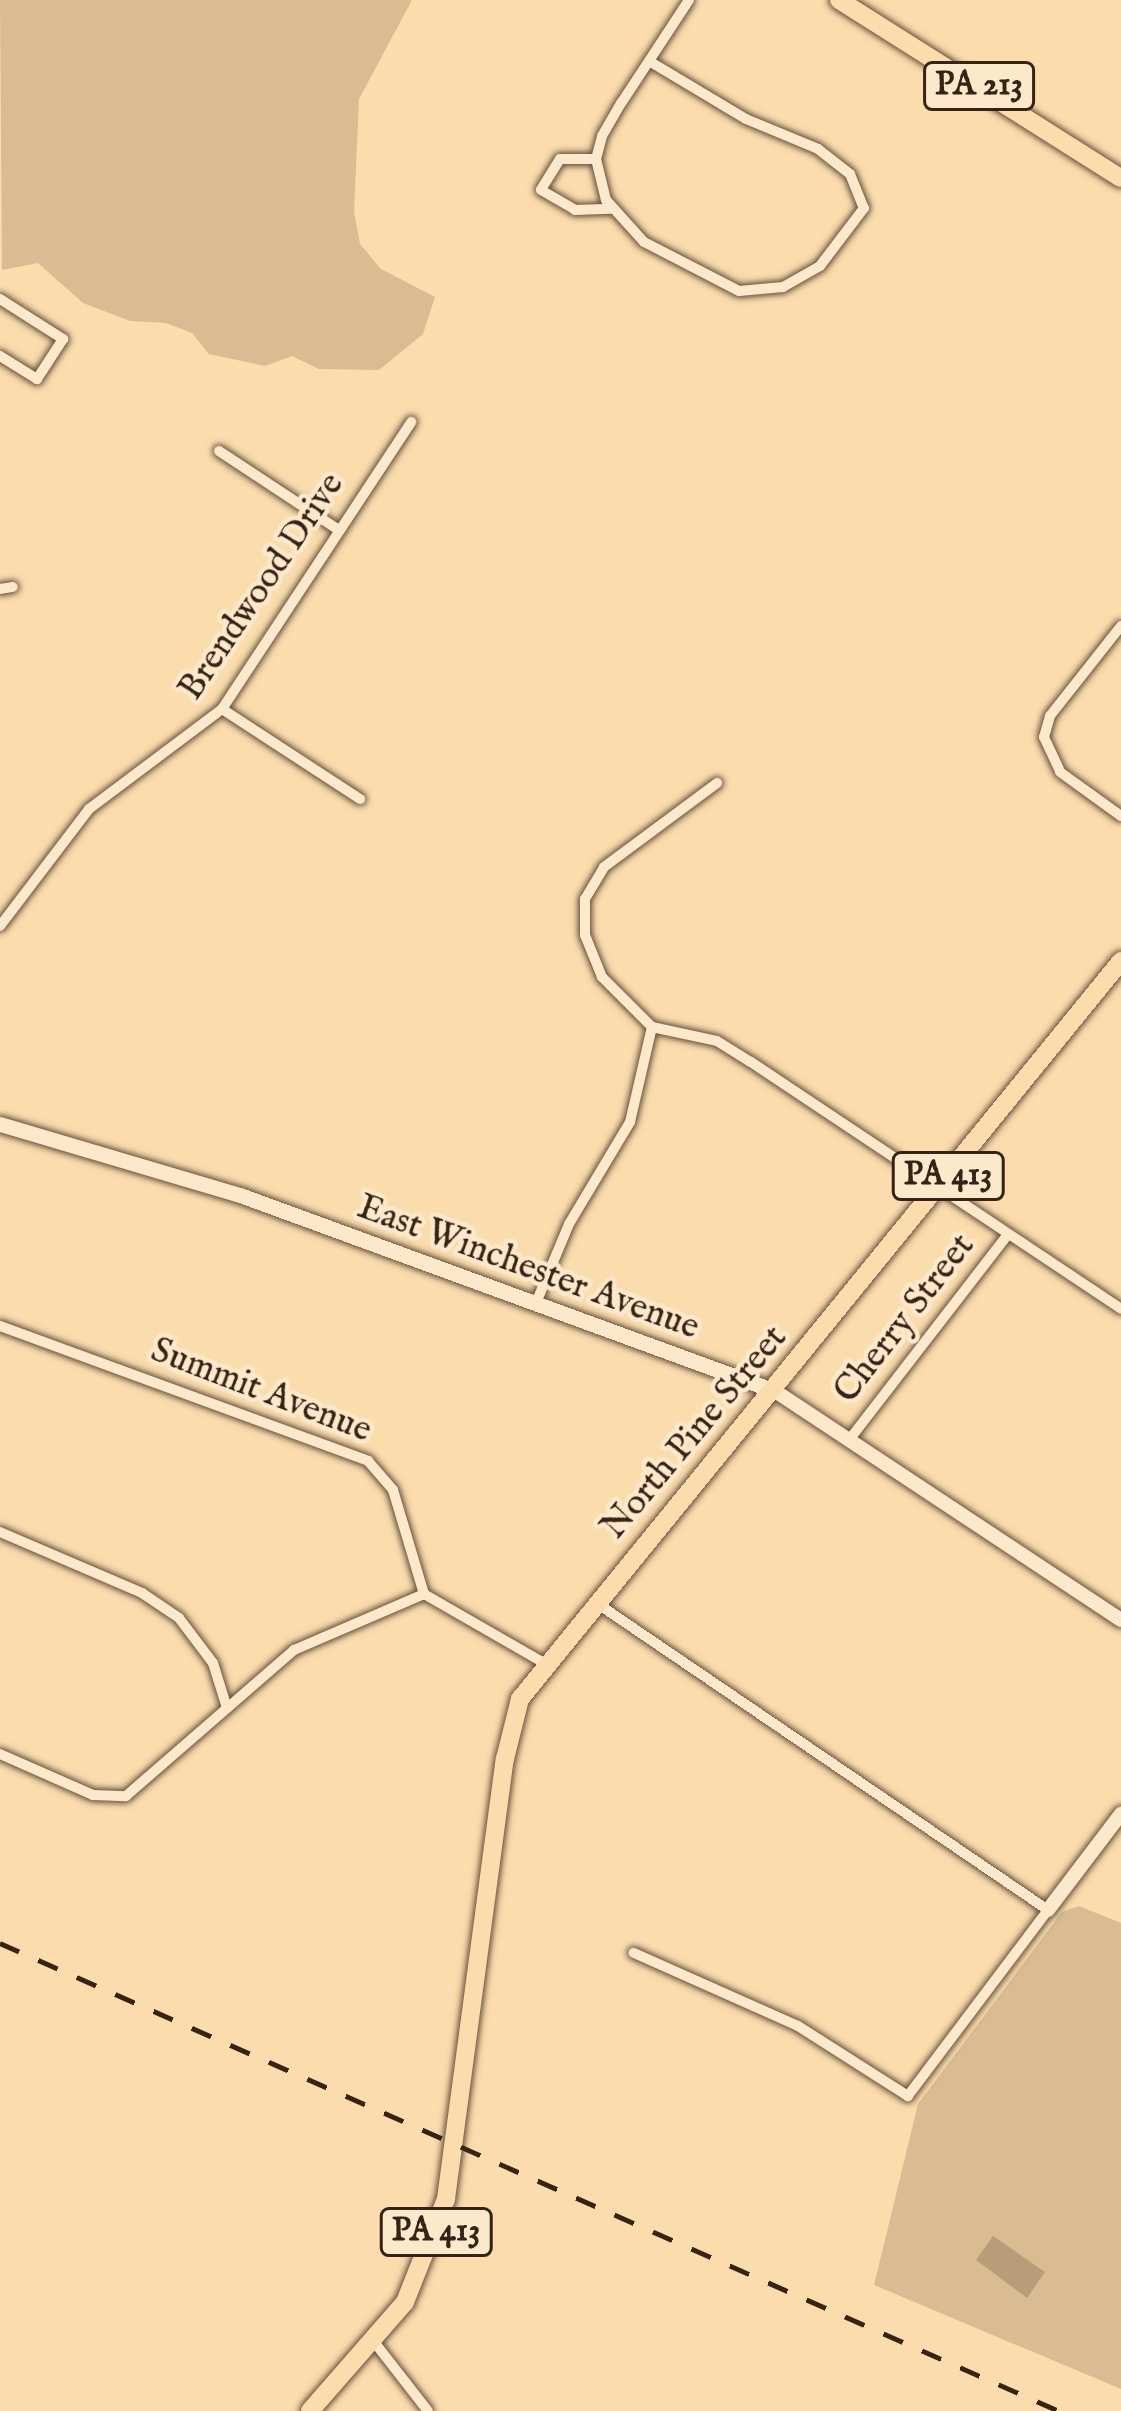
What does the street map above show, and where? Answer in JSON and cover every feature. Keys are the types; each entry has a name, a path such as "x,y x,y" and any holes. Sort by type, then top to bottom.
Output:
{"main road":[{"name":"PA 213","path":"839,0 1119,177"},
{"name":"North Pine Street","path":"374,2344 410,2295 446,2199 513,1719 544,1663 775,1391 1121,962"},
{"name":"East Winchester Avenue","path":"0,1124 241,1195 775,1391"},
{"name":"PA 413","path":"310,2411 374,2344"}],"street":[{"path":"649,61 746,119 818,149 856,182 864,208 820,266 792,284 756,292 691,271 611,209 596,160 602,136 649,61 688,0"},
{"path":"596,160 560,159 542,177 541,190 575,210 611,209"},
{"path":"0,299 63,339 37,380 0,356"},
{"name":"Brendwood Drive","path":"0,926 80,819 222,709 411,422"},
{"path":"219,451 339,530"},
{"path":"1121,626 1050,716 1046,751 1060,772 1121,816"},
{"path":"222,709 360,799"},
{"path":"717,783 620,852 585,899 585,935 602,977 652,1027 717,1041 1121,1309"},
{"path":"536,1303 569,1224 630,1122 652,1027"},
{"name":"Cherry Street","path":"849,1440 1008,1234"},
{"name":"Summit Avenue","path":"0,1326 368,1461 393,1490 424,1594"},
{"name":"East Winchester Avenue","path":"775,1391 1121,1620"},
{"path":"0,1532 142,1593 179,1618 213,1663 226,1708"},
{"path":"0,1754 116,1798 146,1783 226,1708 321,1633 424,1594 544,1663"},
{"path":"596,1602 1048,1910"},
{"path":"634,1953 798,2026 908,2096 1121,1814"},
{"path":"374,2344 428,2411"}],"shaded area":[{"path":"0,0 412,0 359,99 354,212 360,244 381,269 435,297 423,334 379,370 319,369 292,356 265,366 209,354 192,333 166,323 130,321 83,303 38,263 2,270"},
{"path":"1079,1906 1121,1923 1121,2389 874,2285 918,2104 1062,1912"},
{"path":"993,2236 1045,2272 1027,2298 976,2260"}],"railway":[{"path":"0,1943 1059,2411"}]}
